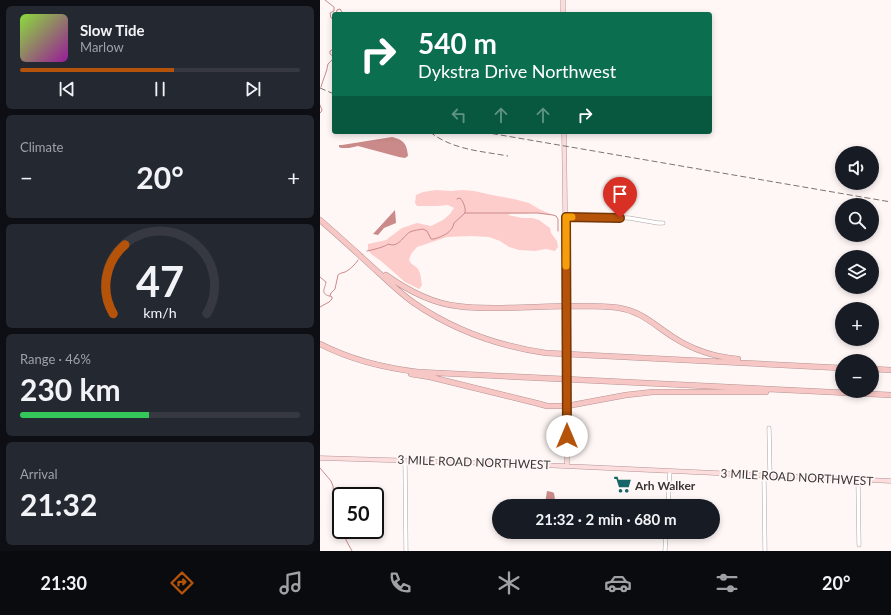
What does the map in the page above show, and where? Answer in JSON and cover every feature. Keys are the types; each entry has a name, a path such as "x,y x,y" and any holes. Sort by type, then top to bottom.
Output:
{"highway":[{"path":"320,220 412,302 462,330 486,340 546,353 835,368"},
{"path":"366,261 410,291 440,303 475,308 567,306 623,308 638,314 681,342 704,352 725,358 789,365"},
{"path":"320,344 346,356 375,364 398,369 430,372 835,392"},
{"path":"375,364 393,371 426,376 548,406 567,406 618,396 653,392 717,391 835,393"},
{"path":"879,369 891,370"},
{"path":"879,394 891,395"}],"main road":[{"path":"563,0 563,12"},
{"path":"564,134 567,306 567,466"},
{"name":"3 MILE ROAD NORTHWEST","path":"320,458 670,470 891,481"}],"street":[{"path":"566,217 628,218 663,223"},
{"path":"769,428 770,475"},
{"path":"405,460 406,551"},
{"path":"668,499 670,470"},
{"path":"764,475 765,551"},
{"path":"858,480 860,545"},
{"path":"665,551 666,539"}],"shaded area":[{"path":"392,137 404,143 407,148 408,156 405,158 399,157 358,146 349,148 339,147 339,145"},
{"path":"436,190 474,191 529,203 553,215 537,213 508,215 539,220 550,228 551,233 557,241 558,247 555,251 546,249 535,251 519,250 509,247 500,241 489,237 447,237 417,247 411,254 409,260 418,269 420,275 422,285 419,289 405,282 371,254 368,250 368,244 386,240 402,228 417,223 431,226 443,220 454,208 448,205 417,206 415,203 416,195 423,192"},
{"path":"395,210 396,223 384,228 378,235 373,234"},
{"path":"547,491 554,493 555,499 546,499"}],"waterway":[{"path":"325,0 334,7 334,11 332,12"},
{"path":"336,12 340,9 342,12"},
{"path":"332,12 330,13 332,18"},
{"path":"332,50 330,51 330,54 332,56"},
{"path":"321,87 328,64 332,60"},
{"path":"320,105 322,110 320,113"},
{"path":"367,251 388,244 395,245 407,234 415,230 423,229 427,231 431,239 447,234 454,223 465,213 465,207 462,201 460,198 457,199"},
{"path":"465,213 537,213 553,215 558,219 558,231"},
{"path":"330,296 335,289 338,275 348,270 358,260"},
{"path":"320,277 326,282 324,292 329,296"},
{"path":"320,307 332,299 330,296"},
{"path":"320,468 331,481 333,487"},
{"path":"346,539 352,551"}],"railway":[{"path":"320,88 332,93"},
{"path":"433,134 448,143 468,149 508,156"},
{"path":"495,134 891,202"}],"slow traffic":[{"path":"566,266 566,217 572,217"}],"place":[{"name":"Arh Walker","path":"622,485"}],"route":[{"path":"567,436 566,217 620,218"}]}
